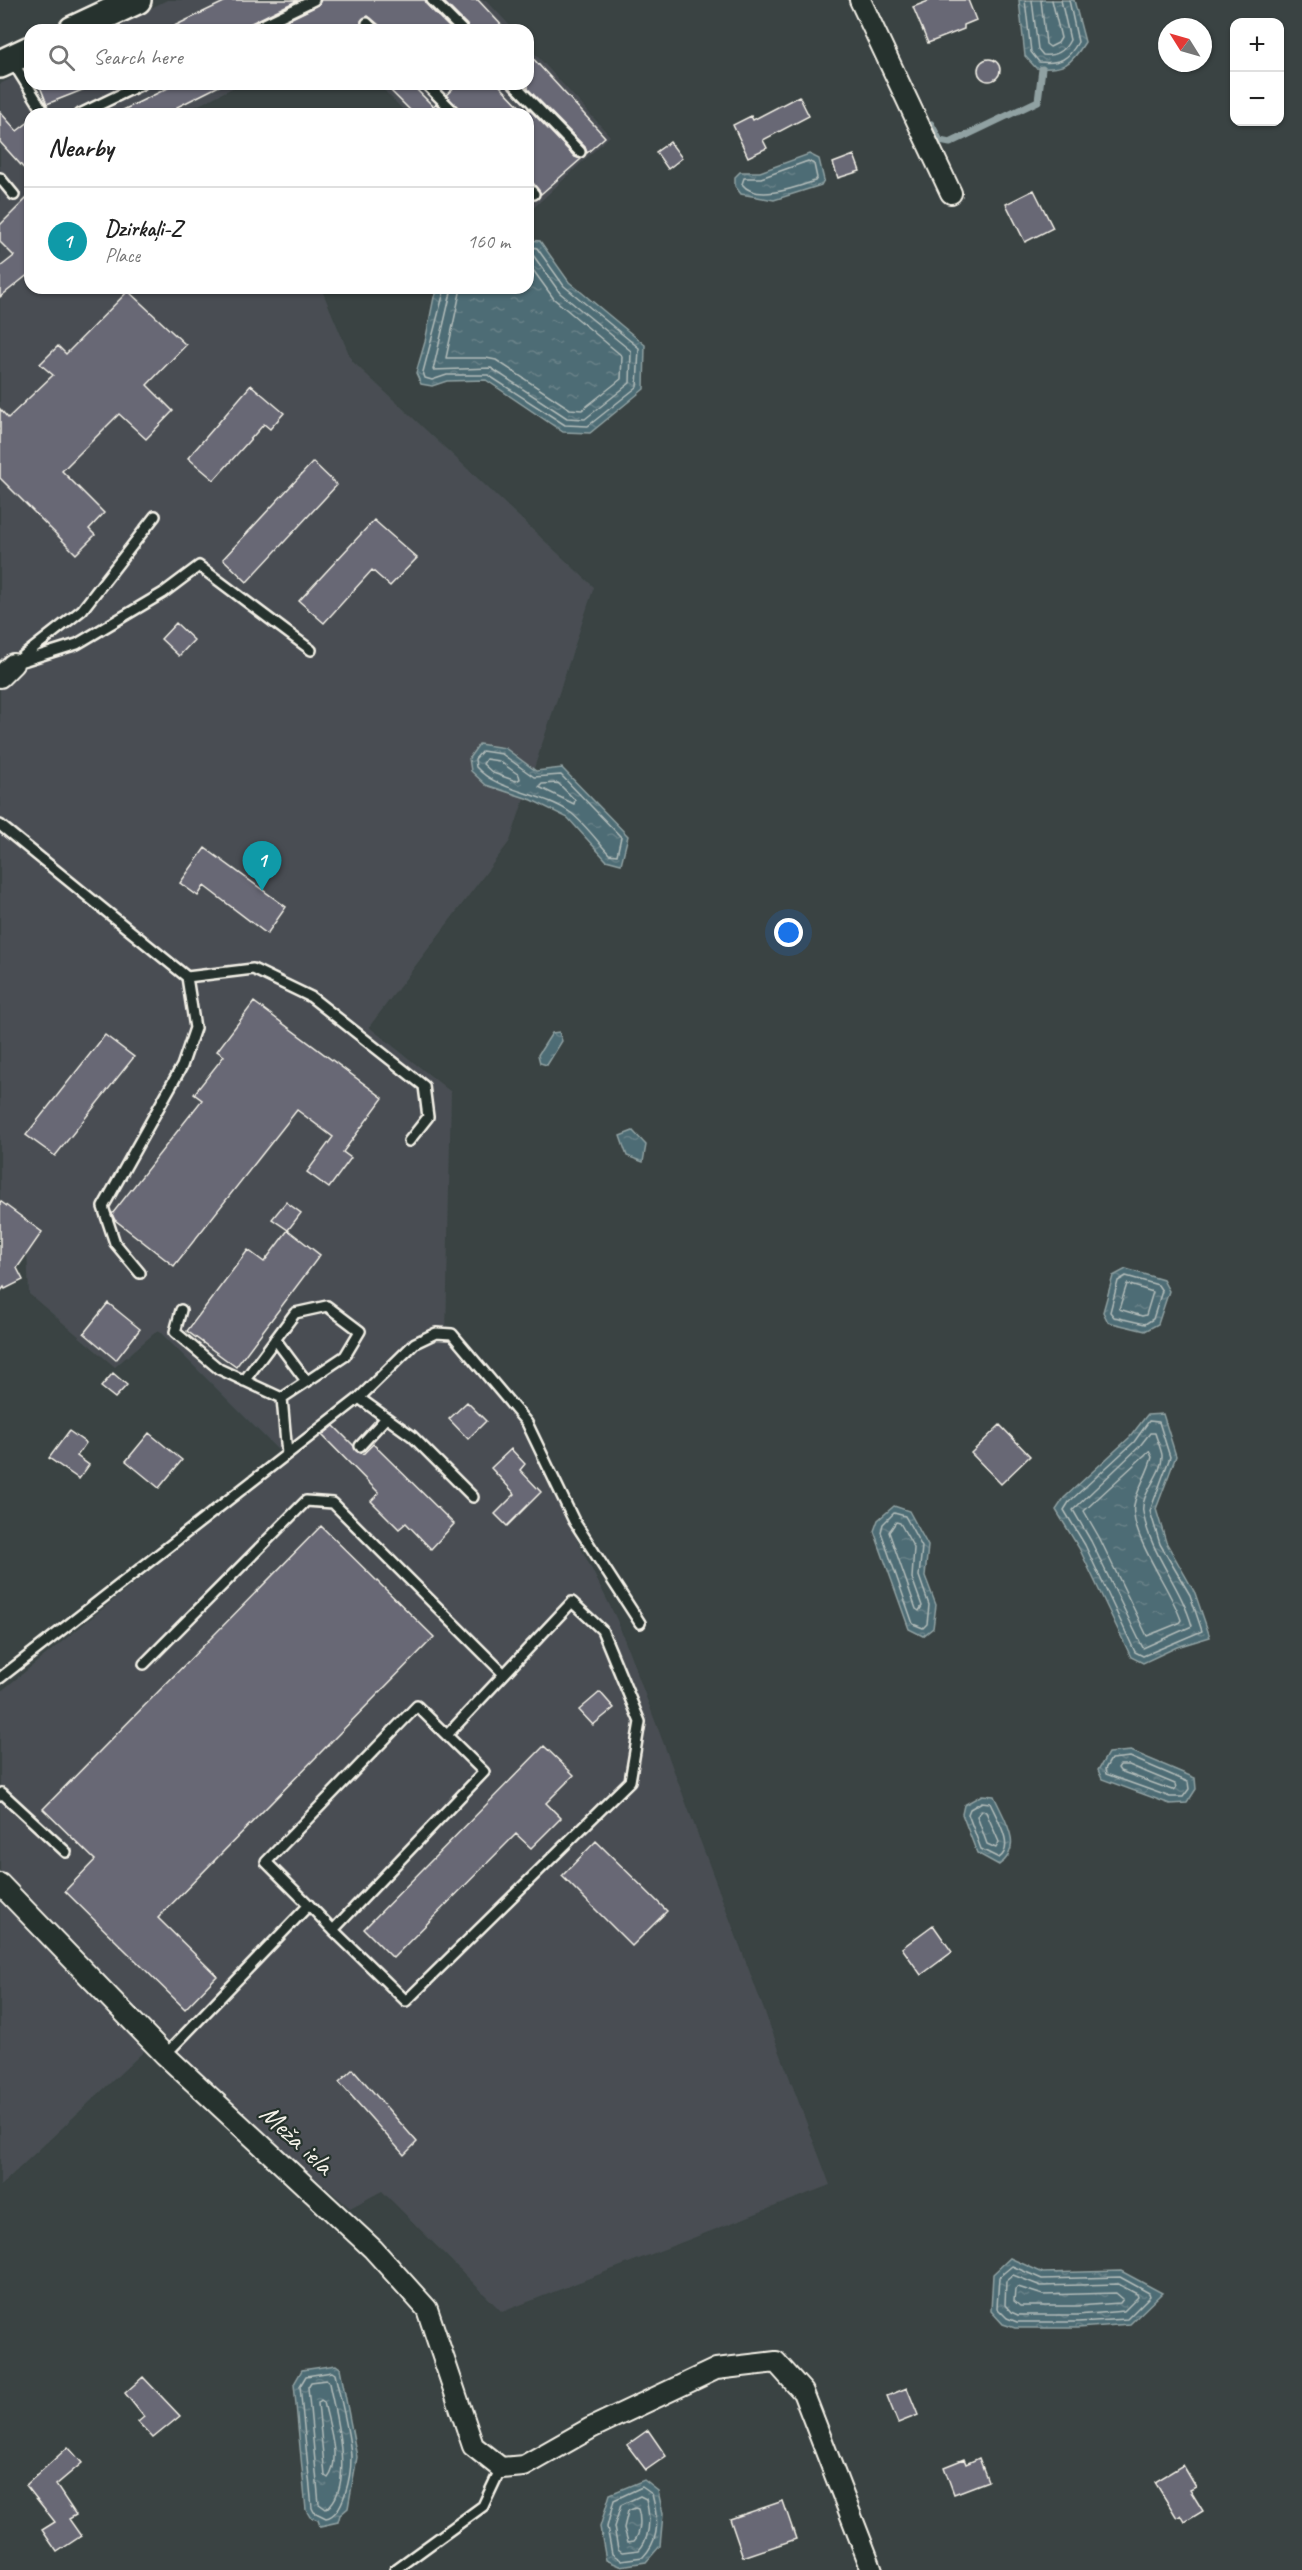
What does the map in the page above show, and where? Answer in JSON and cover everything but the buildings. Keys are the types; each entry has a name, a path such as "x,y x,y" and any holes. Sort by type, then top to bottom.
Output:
{"main road":[{"path":"86,24 137,0"}],"street":[{"path":"860,0 951,193"},
{"name":"Meža iela","path":"0,1884 165,2055 373,2249 427,2309 472,2446 501,2468"},
{"path":"501,2468 524,2466 591,2428 716,2369 776,2362 803,2392 872,2570"}],"lane":[{"path":"264,24 314,0"},
{"path":"432,0 456,24"},
{"path":"14,57 24,75"},
{"path":"32,90 42,108"},
{"path":"92,108 130,90"},
{"path":"432,90 450,108"},
{"path":"520,90 580,152"},
{"path":"0,178 14,195"},
{"path":"6,670 82,610 155,516"},
{"path":"6,670 77,644 163,593 199,566 311,650"},
{"path":"0,825 188,977 195,1028 182,1066 103,1207 115,1243 140,1273"},
{"path":"188,977 253,969 312,997 424,1086 428,1117 409,1141"},
{"path":"244,1381 295,1313 327,1306 360,1331 345,1356 282,1398"},
{"path":"181,1310 175,1332 219,1370 282,1398"},
{"path":"0,1678 359,1398 415,1343 436,1333 452,1334 527,1423 574,1521 640,1623"},
{"path":"275,1339 307,1382"},
{"path":"282,1398 287,1454"},
{"path":"359,1398 412,1436 473,1497"},
{"path":"360,1446 387,1418"},
{"path":"144,1664 306,1501 333,1503 504,1674"},
{"path":"333,1930 484,1772 417,1706 266,1862 333,1930 406,2001 630,1781 640,1722 602,1630 572,1602 447,1735"},
{"path":"0,1795 2,1793 66,1852"},
{"path":"165,2055 309,1905"},
{"path":"395,2570 483,2506 501,2468"}],"shaded area":[{"path":"167,0 486,0 508,24 119,24"},
{"path":"534,53 610,136 534,207 534,108 401,108 384,90 534,90"},
{"path":"24,72 24,90 228,90 193,108 24,108 24,294 324,294 352,361 594,587 510,841 369,1027 451,1092 446,1338 519,1423 617,1620 830,2185 502,2312 382,2191 350,2208 155,2041 0,2186 0,1692 287,1459 158,1330 115,1367 29,1294 27,1251 0,1230 0,84"}],"water":[{"path":"1019,0 1074,0 1085,42 1071,61 1060,67 1036,68 1025,56"},
{"path":"809,154 819,159 824,180 821,185 774,200 741,194 735,186 735,177 740,172 760,172"},
{"path":"534,240 540,241 569,282 645,345 644,389 590,433 563,432 486,380 447,381 432,386 421,384 416,373 436,294 534,294"},
{"path":"479,744 505,748 536,771 562,768 628,836 621,864 606,860 568,818 532,800 486,785 471,771 469,758"},
{"path":"559,1032 562,1041 547,1065 540,1063 538,1055 552,1033"},
{"path":"633,1131 646,1145 643,1162 627,1156 620,1136"},
{"path":"1126,1269 1163,1280 1169,1291 1158,1324 1145,1331 1108,1322 1103,1312 1113,1276"},
{"path":"1163,1414 1176,1456 1156,1509 1166,1542 1195,1593 1210,1637 1177,1647 1143,1663 1131,1657 1079,1548 1056,1510 1064,1498 1130,1437 1147,1415"},
{"path":"894,1506 909,1511 928,1546 925,1576 936,1605 933,1628 923,1636 909,1629 874,1531 878,1520"},
{"path":"1131,1751 1195,1778 1196,1789 1187,1803 1170,1804 1102,1779 1098,1770 1108,1753"},
{"path":"982,1795 994,1796 1010,1832 1011,1850 1007,1858 999,1865 977,1853 962,1814 964,1805"},
{"path":"1010,2258 1043,2273 1121,2271 1162,2293 1130,2324 1078,2328 1015,2328 1003,2324 991,2311 993,2274"},
{"path":"336,2365 340,2368 357,2457 348,2508 340,2515 338,2522 320,2526 318,2520 310,2517 306,2510 294,2384 302,2370"},
{"path":"644,2480 658,2491 663,2514 660,2546 646,2562 620,2566 606,2560 600,2527 610,2494"}],"waterway":[{"path":"931,124 940,141 950,143 1038,101 1042,69"}],"place":[{"name":"Dzirkaļi-Z","path":"262,891"}]}
